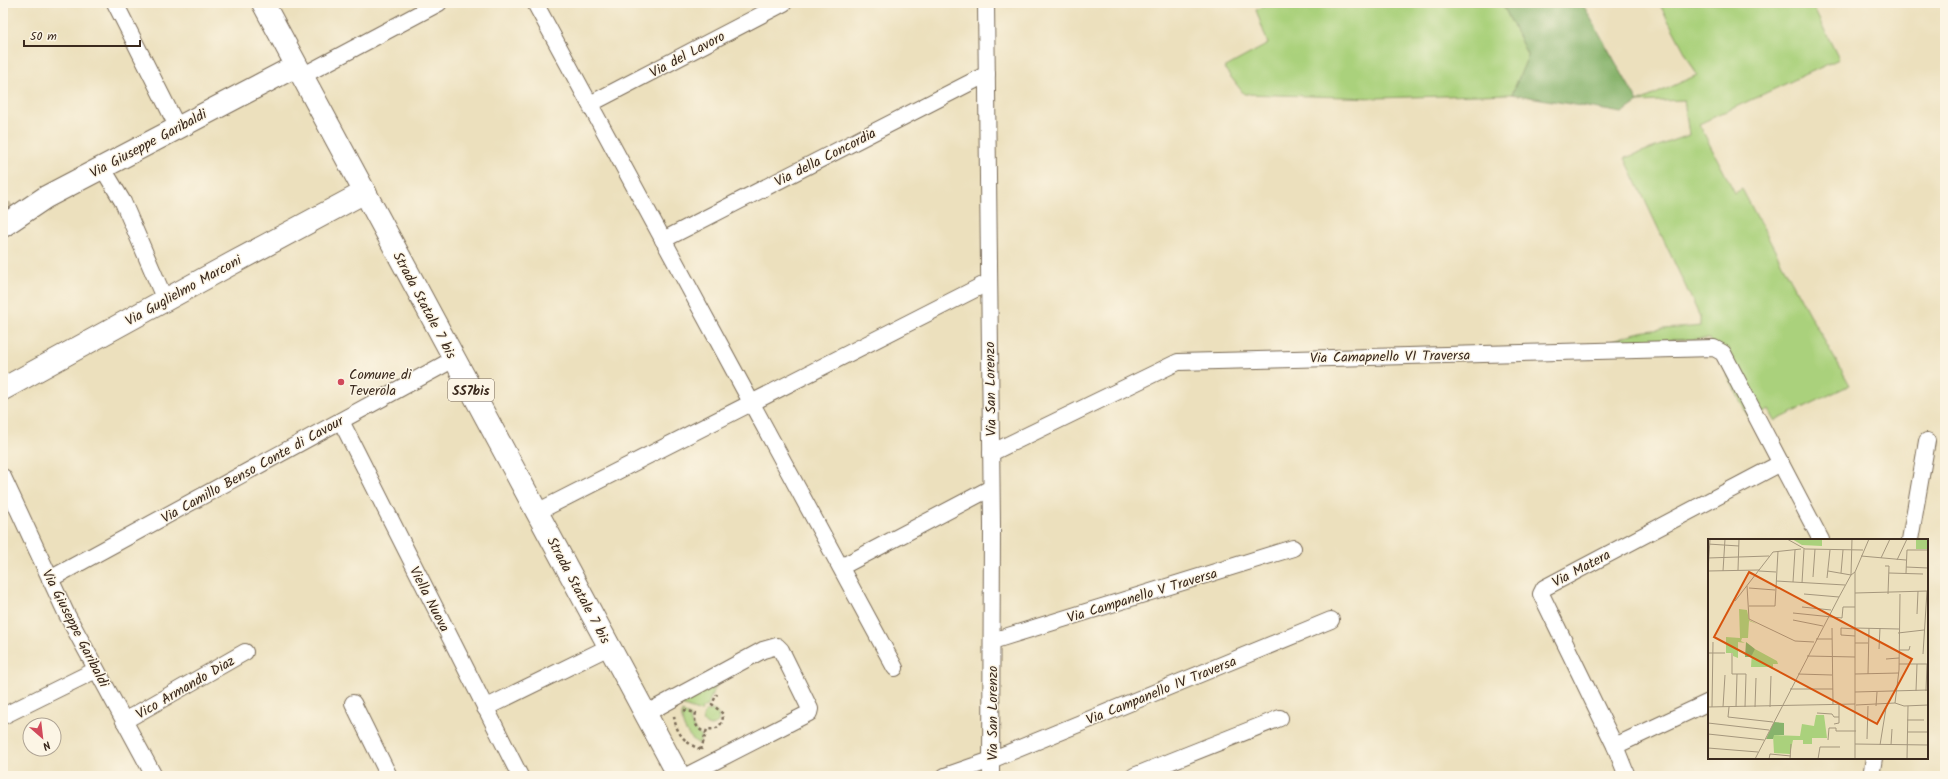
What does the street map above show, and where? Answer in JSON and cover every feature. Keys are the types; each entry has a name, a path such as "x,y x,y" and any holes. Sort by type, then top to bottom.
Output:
{"main road":[{"name":"Strada Statale 7 bis","path":"263,3 679,776"},
{"name":"Via Giuseppe Garibaldi","path":"6,219 178,128 299,71"},
{"name":"Via Guglielmo Marconi","path":"3,389 364,192"}],"street":[{"path":"115,3 178,128"},
{"path":"299,71 439,3"},
{"path":"535,3 895,668"},
{"name":"Via del Lavoro","path":"590,104 784,3"},
{"name":"Via San Lorenzo","path":"986,3 992,488 991,776"},
{"name":"Via della Concordia","path":"663,240 987,74"},
{"path":"102,167 122,202 165,300"},
{"path":"537,512 989,282"},
{"name":"Via Camapnello VI Traversa","path":"991,453 1178,362 1714,348 1723,353 1820,539"},
{"name":"Via Camillo Benso Conte di Cavour","path":"50,579 454,359"},
{"name":"Viella Nuova","path":"341,421 520,776"},
{"path":"1910,539 1927,441"},
{"name":"Via Matera","path":"1627,776 1615,746 1541,594 1544,588 1781,463"},
{"name":"Via Giuseppe Garibaldi","path":"3,477 50,579 96,670 154,776"},
{"path":"841,567 992,488"},
{"name":"Via Campanello V Traversa","path":"992,641 1293,548"},
{"name":"Via Campanello IV Traversa","path":"945,776 992,760 1331,620"},
{"path":"645,714 763,650 777,646 781,650 810,709 809,713 686,776"},
{"path":"485,708 609,647"},
{"name":"Vico Armando Diaz","path":"124,721 245,652"},
{"path":"3,716 96,670"},
{"path":"1615,746 1708,702"},
{"path":"353,703 389,776"},
{"path":"1134,776 1280,718"},
{"path":"1871,776 1874,759"}],"path":[{"path":"701,750 707,729 714,730 720,726 723,720 723,714 712,704 718,691"},
{"path":"682,710 696,713 694,719 696,725 706,733"},
{"path":"675,713 677,726 686,743 706,751"}],"green space":[{"path":"1270,3 1502,3 1528,56 1512,94 1376,98 1244,94 1224,68 1268,44 1256,10"},
{"path":"1502,3 1582,3 1638,102 1622,113 1512,94 1528,56"},
{"path":"1659,3 1811,3 1839,59 1699,124 1735,193 1742,189 1809,314 1850,385 1775,421 1769,410 1750,420 1709,339 1612,341 1624,336 1645,331 1700,326 1700,317 1625,158 1689,135 1684,100 1638,102 1697,75"},
{"path":"717,684 707,706 702,708 701,712 678,704"},
{"path":"708,710 714,710 719,715 717,724 714,726 708,726 703,721 703,715"},
{"path":"682,712 690,715 693,727 701,736 699,744 691,738 686,731"}],"tunnel":[{"path":"3,205 5,209"}],"place":[{"name":"Comune di Teverola","path":"341,382"}]}
